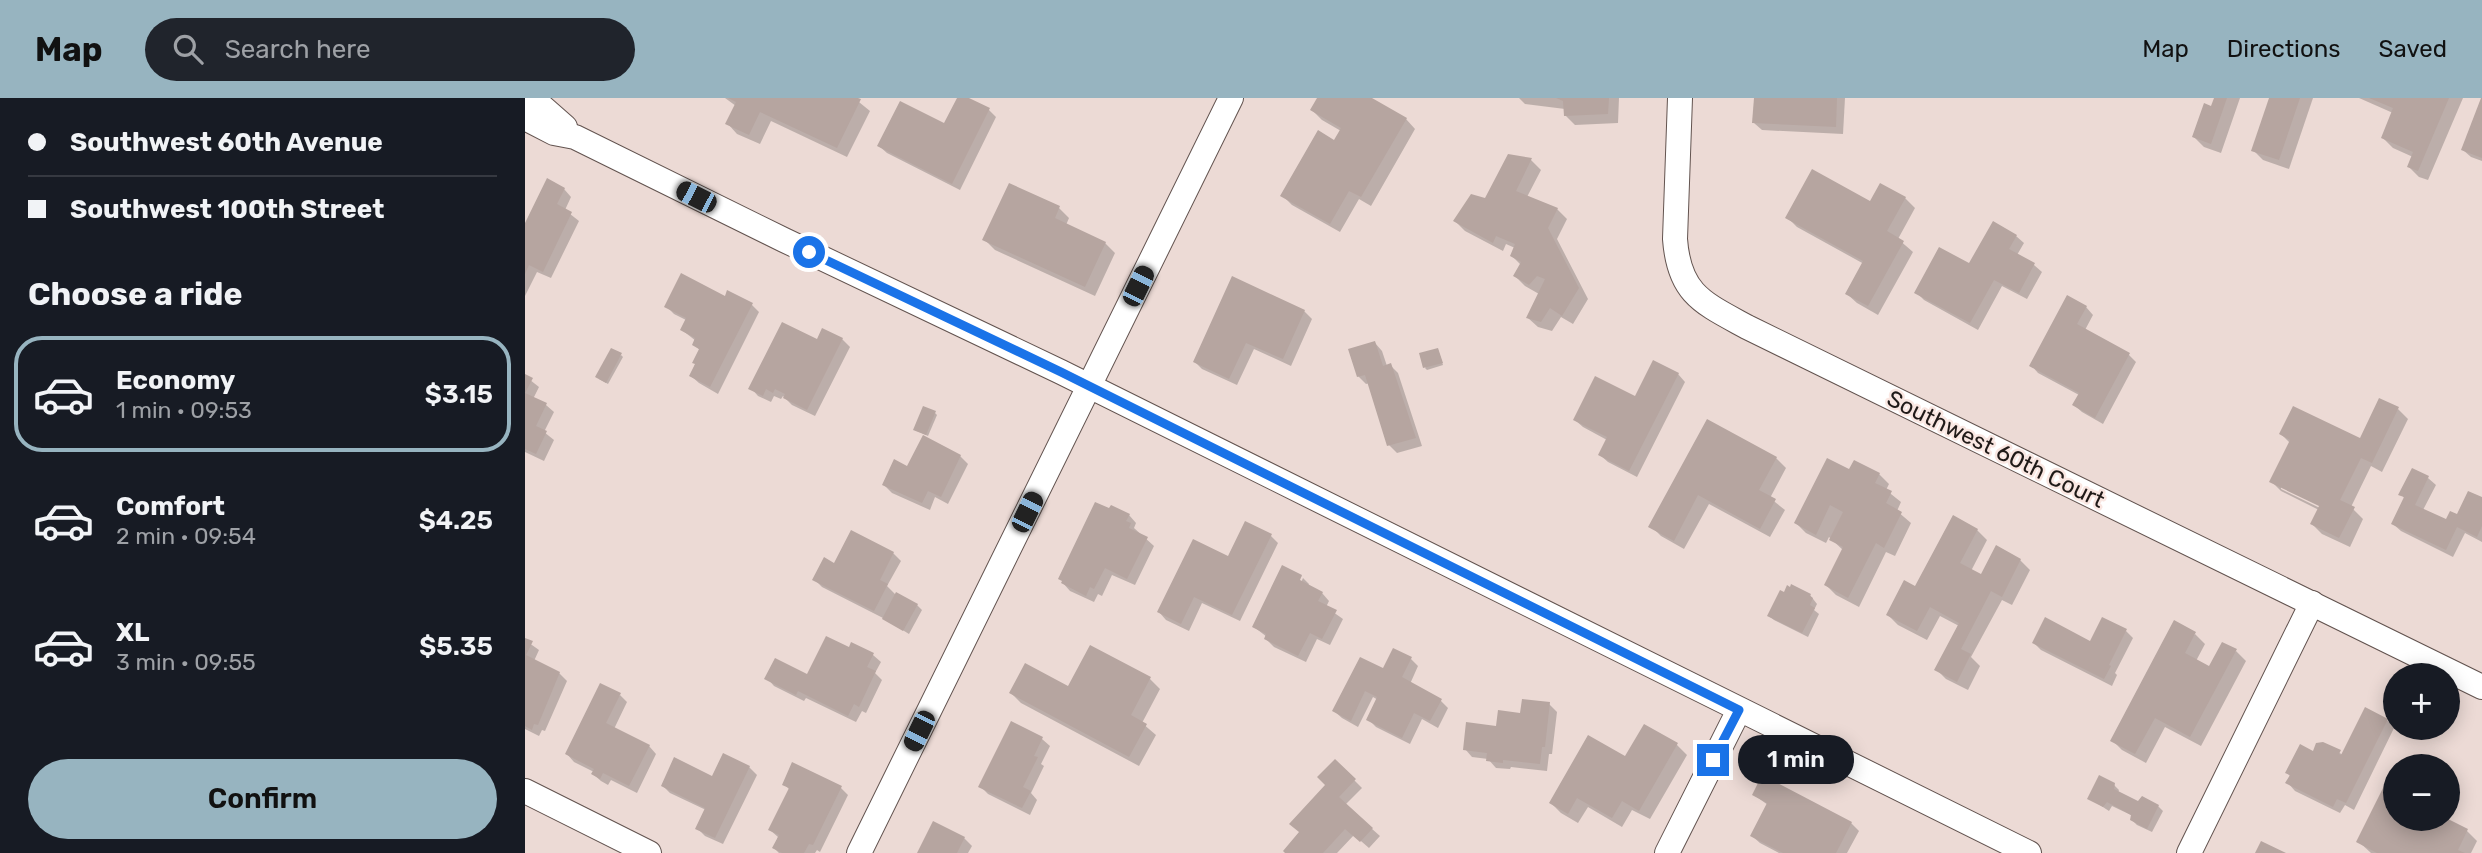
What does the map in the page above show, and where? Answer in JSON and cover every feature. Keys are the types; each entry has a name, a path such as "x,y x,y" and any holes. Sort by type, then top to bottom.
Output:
{"street":[{"path":"532,98 576,137 1089,386 2029,853"},
{"path":"859,853 1231,98"},
{"name":"Southwest 60th Court","path":"1680,98 1676,259 1680,274 1700,299 1747,327 2482,687"},
{"path":"525,118 554,133 576,137"},
{"path":"2189,853 2312,603"},
{"path":"1667,853 1739,710"},
{"path":"525,791 649,853"}],"building":[{"path":"728,98 861,99 837,148 760,112 749,135 725,124 736,102"},
{"path":"957,98 969,98 990,108 952,184 877,146 900,101 944,123"},
{"path":"1317,98 1372,98 1407,118 1361,197 1349,191 1330,224 1280,196 1318,130 1334,140 1341,128 1310,110"},
{"path":"1556,98 1609,98 1608,114 1564,116 1563,101"},
{"path":"1754,98 1837,98 1836,127 1752,123"},
{"path":"2214,98 2227,98 2211,144 2192,137 2204,103 2211,106"},
{"path":"2269,98 2300,98 2279,160 2251,151"},
{"path":"2369,98 2449,98 2418,171 2407,167 2413,152 2381,138 2393,108"},
{"path":"2482,98 2482,158 2461,150"},
{"path":"1508,154 1532,158 1516,191 1558,208 1548,228 1579,288 1562,316 1550,308 1541,322 1526,318 1545,279 1537,276 1529,285 1513,276 1521,262 1510,256 1515,244 1496,236 1493,243 1453,221 1471,194 1485,198"},
{"path":"1812,169 1870,201 1880,183 1906,197 1887,231 1904,241 1868,306 1845,294 1863,261 1785,218"},
{"path":"547,178 565,188 557,204 572,212 543,272 529,265 525,274 525,223"},
{"path":"1009,183 1060,206 1055,218 1106,242 1085,287 982,240"},
{"path":"1993,221 2017,235 2009,249 2035,263 2019,293 1994,280 1970,323 1914,293 1939,247 1969,263"},
{"path":"681,273 725,296 727,290 753,303 710,387 689,376 699,349 692,345 695,338 680,330 686,318 664,307"},
{"path":"1232,276 1305,310 1283,359 1246,343 1229,379 1193,362"},
{"path":"2067,295 2087,306 2077,324 2130,353 2095,418 2072,405 2079,393 2029,366"},
{"path":"782,322 817,339 822,328 843,338 807,410 783,398 785,394 775,389 773,393 766,389 763,396 748,389"},
{"path":"1375,341 1383,366 1391,363 1416,438 1387,446 1365,375 1357,377 1348,349"},
{"path":"611,348 622,353 606,383 595,377"},
{"path":"1438,348 1443,363 1423,368 1419,353"},
{"path":"1653,360 1679,373 1629,471 1598,455 1607,437 1573,420 1595,376 1635,396"},
{"path":"525,374 533,378 525,393"},
{"path":"525,393 547,403 536,426 547,431 536,454 525,449"},
{"path":"2379,398 2399,407 2372,463 2361,458 2340,500 2355,507 2339,538 2310,524 2319,506 2269,482 2290,440 2279,434 2293,406 2360,438"},
{"path":"923,406 936,411 926,435 913,430"},
{"path":"1707,419 1777,457 1759,490 1776,499 1760,529 1698,495 1674,541 1648,527"},
{"path":"923,435 961,455 941,497 928,491 922,503 882,485 894,459 907,466"},
{"path":"1827,458 1849,469 1854,460 1880,473 1875,483 1892,491 1886,503 1902,512 1884,548 1876,543 1848,598 1824,585 1843,547 1829,540 1843,512 1830,505 1816,535 1794,523"},
{"path":"2412,468 2429,476 2415,505 2446,519 2450,511 2457,514 2468,491 2482,497 2482,526 2477,537 2457,527 2446,550 2391,524 2404,497 2398,495"},
{"path":"1095,502 1109,508 1111,505 1130,514 1126,521 1131,523 1129,528 1148,537 1127,579 1105,568 1094,589 1090,587 1086,596 1058,579"},
{"path":"1953,515 1978,529 1960,563 1981,574 1996,545 2021,559 2002,597 1991,591 1961,649 1971,654 1957,682 1934,670 1959,623 1930,607 1917,631 1886,615 1904,580 1915,586"},
{"path":"1245,521 1272,534 1232,615 1194,597 1181,624 1157,612 1193,539 1228,556"},
{"path":"851,530 894,552 880,580 888,584 874,611 812,580 824,557 834,563"},
{"path":"1282,565 1302,575 1300,580 1323,592 1318,601 1337,610 1322,639 1310,633 1298,656 1264,639 1266,634 1252,627"},
{"path":"1791,584 1811,594 1813,598 1810,605 1815,608 1802,633 1767,616 1780,590 1784,592 1787,585 1790,587"},
{"path":"896,592 918,604 903,631 882,619"},
{"path":"2045,617 2090,641 2102,617 2127,629 2104,679 2032,643"},
{"path":"2174,620 2196,632 2185,653 2209,666 2222,642 2237,649 2190,737 2155,718 2135,754 2110,741"},
{"path":"826,636 849,647 851,642 874,653 867,667 876,671 859,707 854,704 848,716 798,691 796,695 764,679 775,658 807,674"},
{"path":"525,638 533,641 526,655 560,672 538,725 534,724 532,730 525,726"},
{"path":"1090,645 1151,677 1131,715 1147,724 1129,757 1009,693 1025,663 1068,686"},
{"path":"1393,648 1412,657 1402,677 1442,699 1430,721 1414,713 1402,738 1366,720 1377,697 1365,691 1351,721 1332,711 1360,657 1383,668"},
{"path":"600,683 621,693 606,723 650,745 629,786 603,773 600,779 591,774 594,769 565,754"},
{"path":"1522,699 1550,702 1545,747 1542,747 1540,764 1486,761 1487,753 1463,750 1466,722 1496,726 1498,710 1520,713"},
{"path":"2365,707 2383,716 2383,729 2346,803 2337,799 2333,807 2285,783 2290,775 2285,773 2300,744 2313,751 2316,743 2323,742 2341,750 2341,755"},
{"path":"1011,721 1043,737 1034,756 1038,757 1023,787 1031,791 1022,808 978,787"},
{"path":"1644,724 1678,743 1639,811 1622,801 1612,818 1577,798 1568,814 1549,803 1588,735 1625,756"},
{"path":"723,753 750,766 715,838 695,829 705,808 661,786 674,757 712,776"},
{"path":"1335,759 1356,779 1339,797 1373,828 1360,842 1345,829 1323,853 1285,853 1283,851 1299,832 1289,824 1325,785 1317,777"},
{"path":"792,762 842,786 813,845 809,844 804,853 782,853 772,848 779,835 768,830 789,788 782,785"},
{"path":"1762,775 1852,822 1836,853 1783,853 1750,836 1767,803 1752,795"},
{"path":"2099,775 2115,783 2114,789 2138,801 2142,796 2159,805 2147,829 2130,820 2131,815 2107,802 2103,807 2087,799"},
{"path":"2383,788 2383,831 2460,831 2460,825 2468,829 2458,850 2465,853 2377,853 2356,842"},
{"path":"933,821 965,837 957,853 917,853"},
{"path":"2261,841 2286,853 2255,853"}],"route":[{"path":"809,252 1061,372 1739,710 1713,760"}]}
